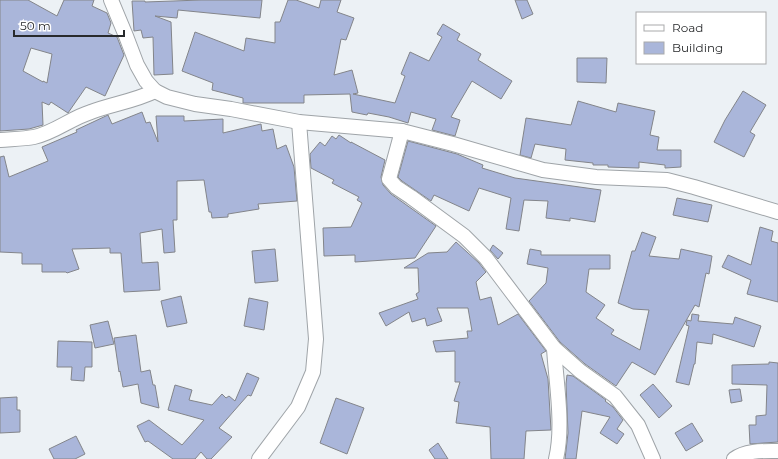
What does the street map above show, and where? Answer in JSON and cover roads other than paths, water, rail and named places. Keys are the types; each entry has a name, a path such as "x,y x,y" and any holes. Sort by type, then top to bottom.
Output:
{"street":[{"path":"110,0 146,81 155,91 167,97 195,104 231,109 299,122 402,131 543,170 596,177 667,180 694,186 778,212"},
{"path":"0,140 34,137 49,132 84,114 137,99 155,91"},
{"path":"259,459 298,407 313,372 316,339 299,122"},
{"path":"402,131 389,179 396,187 412,197 464,236 486,258 554,348 580,371 615,396 638,425 653,459"},
{"path":"554,348 559,422 556,459"},
{"path":"734,459 755,452 778,451"}]}
